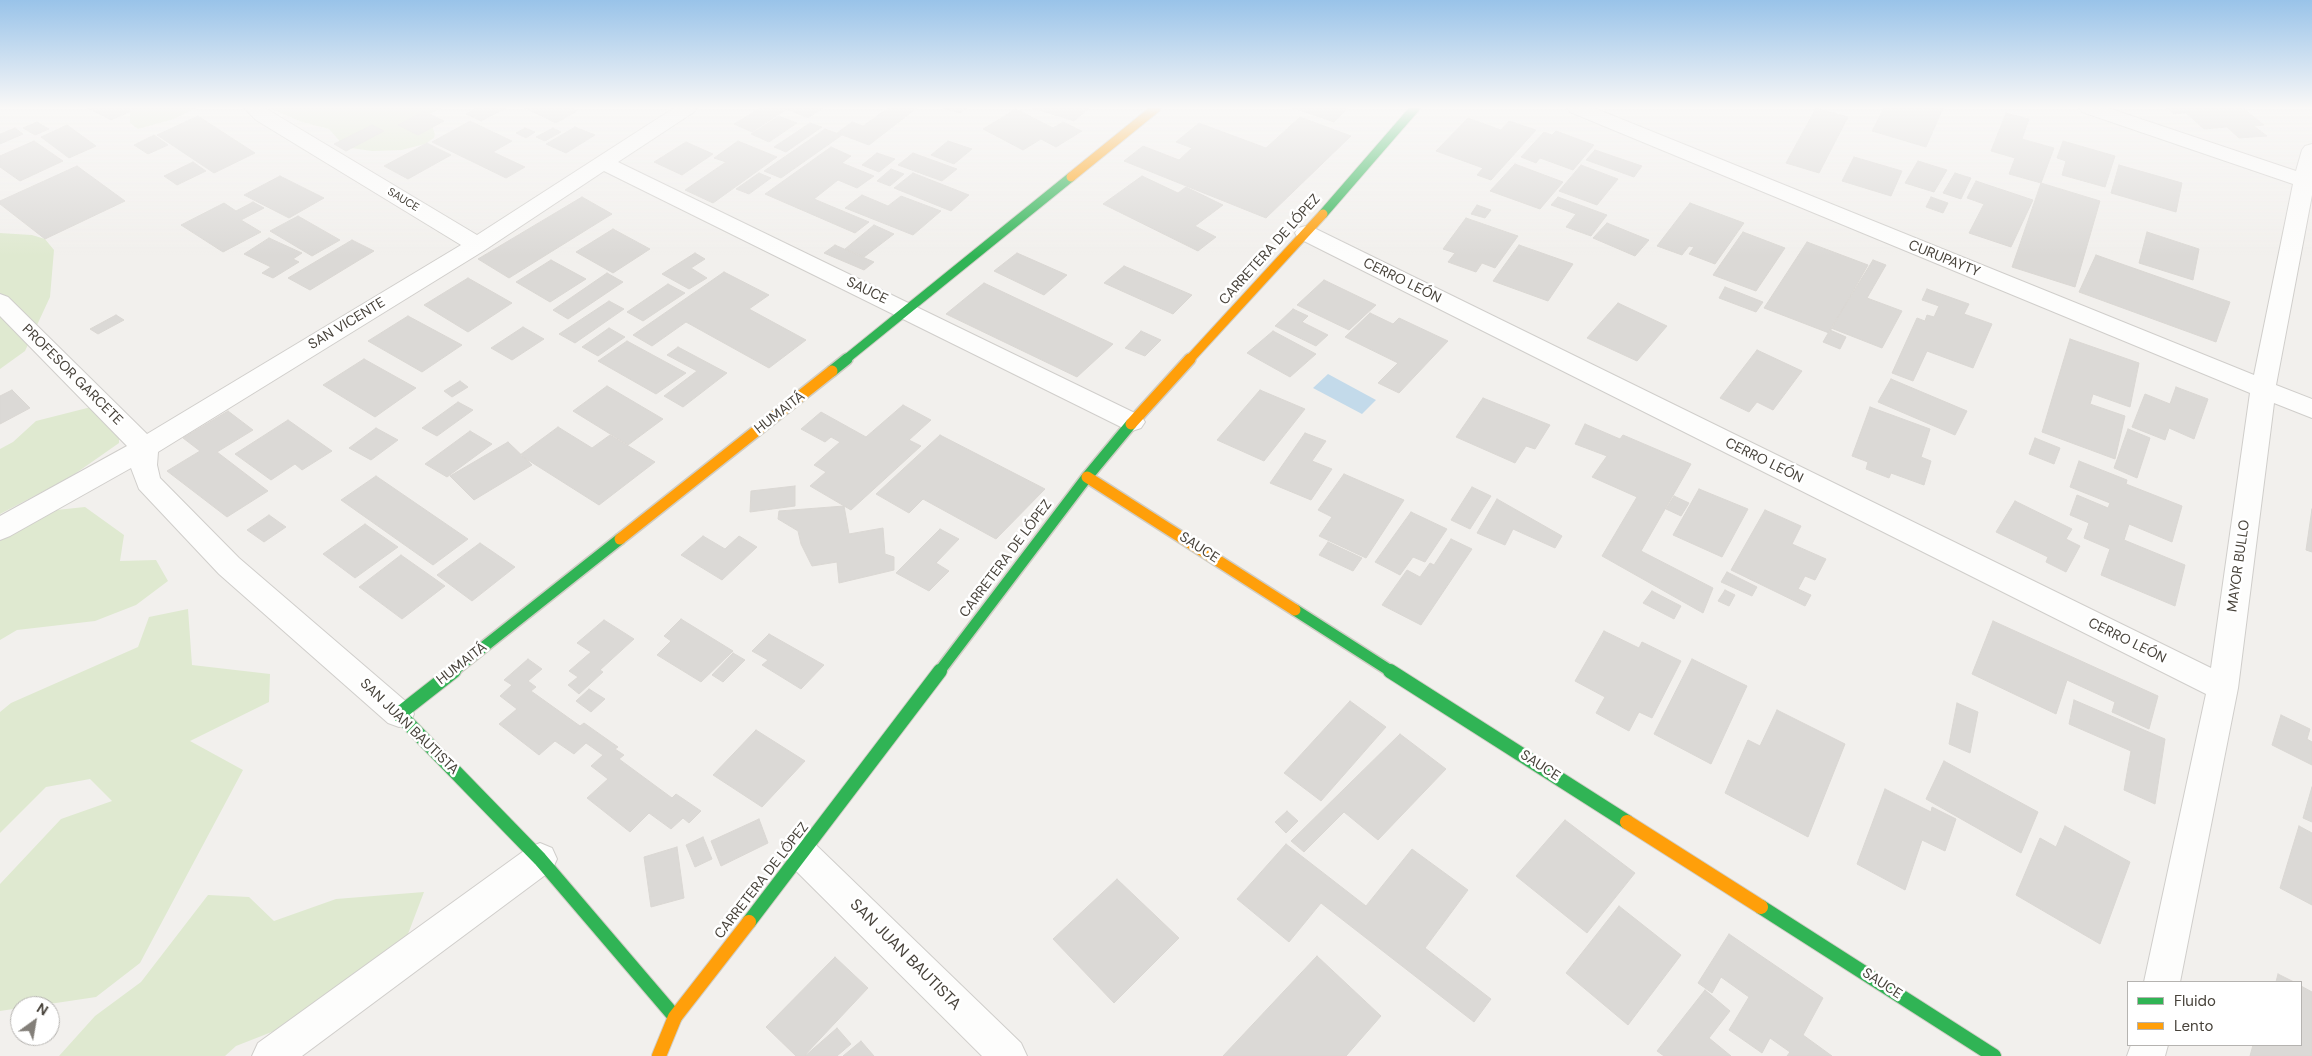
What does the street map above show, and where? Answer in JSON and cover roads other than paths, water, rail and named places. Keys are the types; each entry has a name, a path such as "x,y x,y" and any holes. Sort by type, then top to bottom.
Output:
{"street":[{"name":"SAUCE","path":"331,157 477,245"},
{"name":"SAN VICENTE","path":"0,529 145,448 477,245 609,157"},
{"name":"HUMAITÁ","path":"400,714 908,311 1096,157"},
{"name":"CARRETERA DE LÓPEZ","path":"659,1056 675,1017 802,854 1087,477 1132,422 1306,233 1372,157"},
{"name":"CURUPAYTY","path":"1697,157 2312,409"},
{"path":"2234,157 2304,181"},
{"name":"MAYOR BULLO","path":"2162,981 2223,688 2263,390 2310,157"},
{"name":"SAUCE","path":"602,162 1132,422"},
{"name":"CERRO LEÓN","path":"1306,233 2223,688"},
{"name":"PROFESOR GARCETE","path":"0,302 145,448"},
{"name":"SAN JUAN BAUTISTA","path":"145,448 144,465 148,482 222,559 400,714 540,859 675,1017"},
{"name":"SAUCE","path":"1087,477 1994,1056"},
{"name":"SAN JUAN BAUTISTA","path":"802,854 1008,1056"},
{"path":"271,1056 540,859"}],"water":[{"path":"1328,374 1376,400 1362,414 1313,388"}]}
